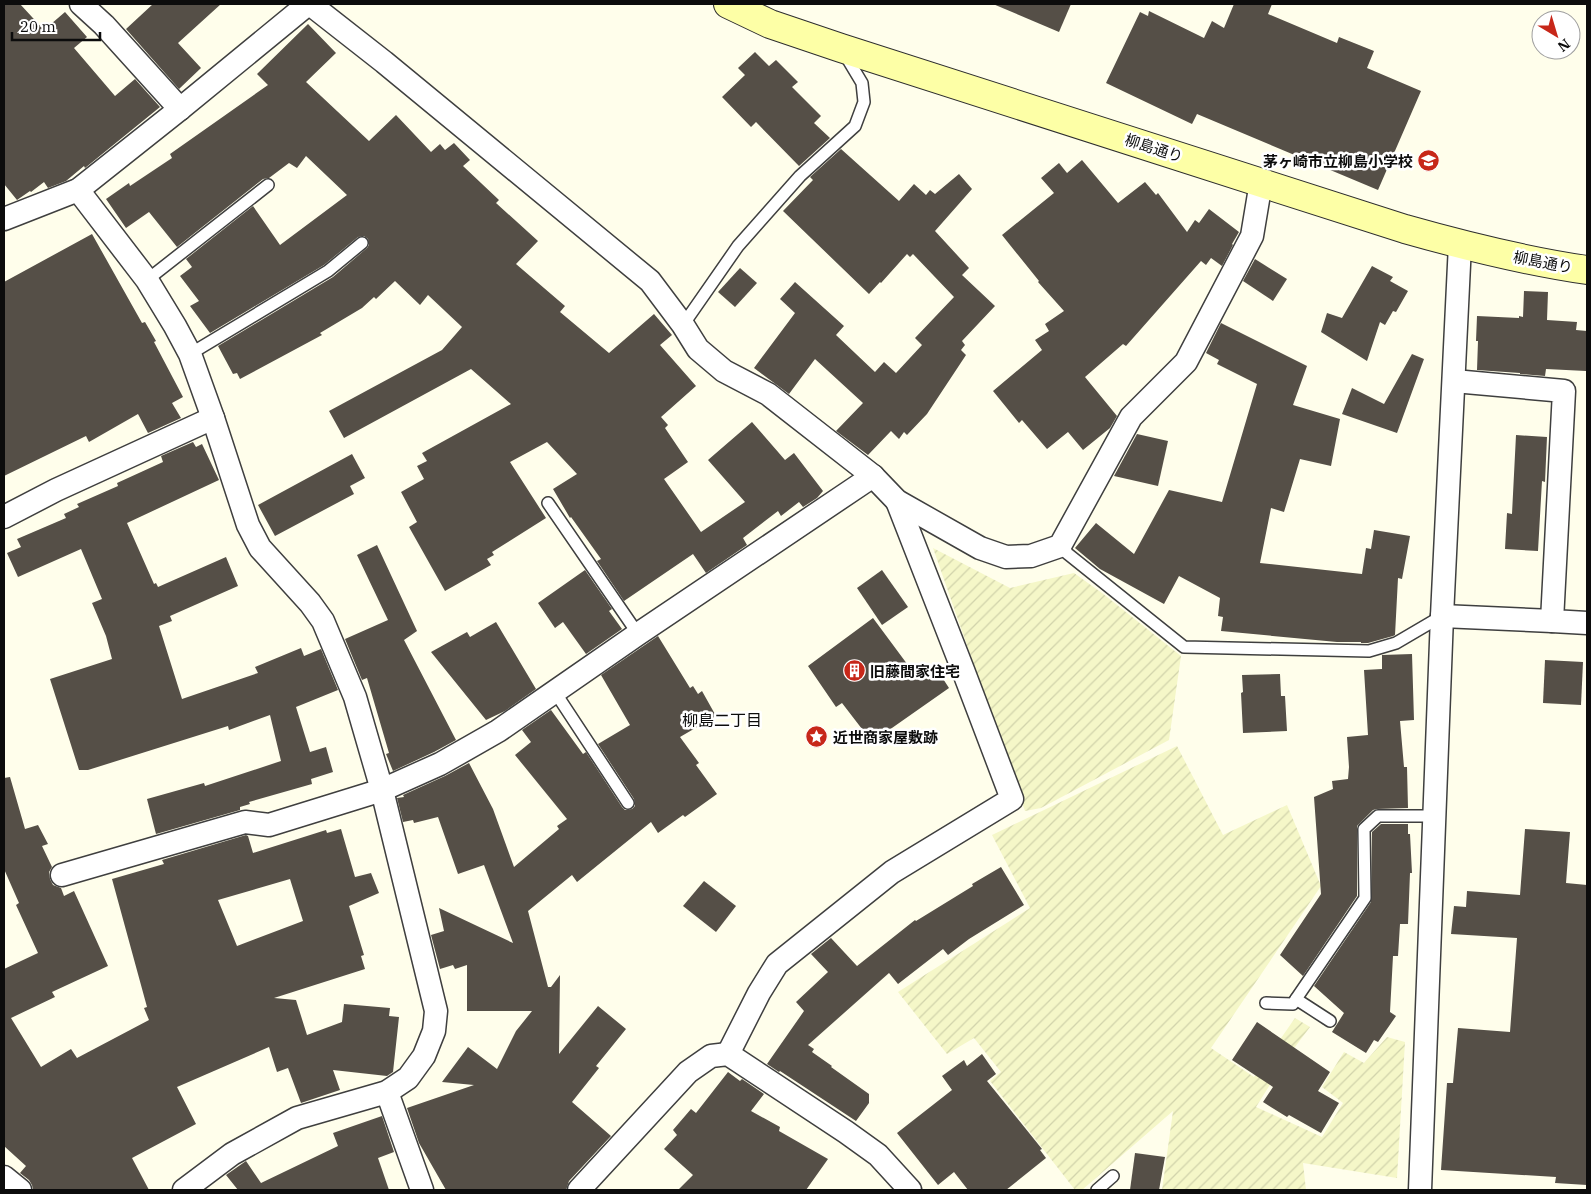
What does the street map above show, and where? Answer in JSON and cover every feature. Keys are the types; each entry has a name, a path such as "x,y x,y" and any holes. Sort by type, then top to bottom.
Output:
{"street":[{"path":"81,4 104,25 180,109"},
{"path":"4,219 78,190 309,4 384,62 650,280 698,349 724,371 768,394 873,476 897,501 980,548 1006,557 1031,556 1060,546 1132,417 1186,362 1252,236 1261,182"},
{"name":"柳島通り","path":"728,4 770,24 841,48 1405,229 1551,265 1587,270"},
{"path":"78,190 147,280 190,354 248,525 260,548 310,603 323,621 355,697 382,790 436,1011 434,1030 424,1056 408,1078 387,1092 297,1118 232,1154 184,1190"},
{"path":"1420,1190 1442,616 1460,244"},
{"path":"1454,381 1564,391 1552,621"},
{"path":"4,517 56,490 213,418"},
{"path":"62,875 245,822 268,825 382,790 440,764 498,731 873,476"},
{"path":"728,1054 777,964 892,872 1012,799 897,501"},
{"path":"1442,616 1587,623"},
{"path":"579,1190 688,1072 711,1056 728,1054 878,1155 910,1190"},
{"path":"387,1092 422,1190"},
{"path":"4,1177 20,1190"}],"lane":[{"path":"683,325 738,246 800,176 855,126 864,102 862,83 841,48"},
{"path":"147,280 268,185"},
{"path":"190,354 328,271 362,243"},
{"path":"548,503 638,634"},
{"path":"1060,546 1184,647 1369,651 1396,643 1442,616"},
{"path":"555,692 628,804"},
{"path":"1266,1003 1292,1004 1365,898 1364,829 1378,816 1434,816"},
{"path":"1296,999 1330,1021"},
{"path":"1096,1190 1112,1176"}],"green space":[{"path":"933,548 1010,588 1074,573 1181,656 1169,740 1041,808 1025,811"},
{"path":"1177,746 1223,835 1287,805 1321,886 1211,1048 1254,1077 1295,1018 1310,1027 1286,1059 1256,1107 1322,1137 1343,1103 1322,1087 1344,1052 1364,1063 1387,1037 1405,1042 1397,1178 1303,1163 1306,1190 1162,1190 1173,1111 1082,1190 1075,1190 990,1081 1001,1072 974,1038 947,1054 898,992 1030,908 992,835"}],"building":[{"path":"4,4 20,4 44,30 65,12 87,37 74,48 115,96 135,79 160,107 85,168 84,166 66,181 48,188 44,182 17,200 4,184"},
{"path":"153,4 221,4 178,43 201,68 179,89 126,29"},
{"path":"993,4 1071,4 1059,32"},
{"path":"1234,4 1272,4 1268,14 1337,43 1339,37 1374,51 1367,68 1421,91 1378,190 1197,114 1192,124 1106,83 1140,12 1148,16 1149,11 1204,38 1212,21 1224,28"},
{"path":"308,24 336,53 306,82 369,141 396,115 431,152 440,144 445,150 454,143 470,160 463,166 499,200 496,203 538,241 516,264 565,306 560,312 609,353 654,314 672,335 660,345 696,386 661,417 668,425 665,428 688,462 664,479 701,532 745,502 708,460 752,422 785,460 794,453 823,491 817,498 803,507 799,502 781,516 778,511 743,538 747,545 706,573 693,554 624,601 597,561 601,559 570,518 553,489 577,474 547,442 510,462 546,518 492,552 494,555 487,559 491,565 445,591 409,527 417,522 401,492 424,479 417,466 427,461 422,453 511,404 471,369 344,438 329,411 442,350 462,327 428,295 420,305 395,281 376,299 374,297 362,308 320,333 322,335 240,379 237,373 233,374 218,346 333,277 367,248 369,245 368,239 364,236 358,237 324,265 210,333 190,306 199,301 180,276 192,267 186,259 253,206 280,245 347,195 306,156 297,168 289,163 269,178 263,179 177,247 149,212 126,228 106,199 129,183 130,186 172,158 170,154 268,85 257,74"},
{"path":"755,52 769,66 776,60 798,82 792,87 821,116 814,123 830,138 799,166 756,122 751,127 722,97 745,75 738,68"},
{"path":"841,149 899,201 914,184 926,195 930,190 935,194 959,174 972,189 935,231 969,268 962,275 995,306 962,341 965,345 961,350 966,355 927,414 907,435 904,432 899,439 891,431 868,455 836,431 863,403 815,359 789,394 754,368 795,313 780,299 795,282 844,326 836,335 875,372 884,362 896,373 922,345 915,338 954,297 913,254 910,257 907,254 869,294 783,211 813,180 810,177"},
{"path":"1082,160 1118,203 1145,182 1156,195 1158,193 1187,232 1195,220 1199,223 1209,209 1239,232 1222,266 1211,258 1206,265 1201,261 1126,346 1123,344 1085,377 1117,416 1110,428 1083,450 1068,432 1047,449 1022,420 1019,423 993,391 1042,350 1035,340 1049,331 1045,324 1064,311 1038,282 1002,235 1054,193 1041,178 1059,163 1067,173"},
{"path":"92,234 142,323 145,322 156,341 154,342 183,397 172,403 181,418 148,433 138,414 89,442 86,436 4,476 4,282"},
{"path":"1255,259 1287,279 1273,301 1243,281"},
{"path":"1372,266 1393,277 1390,281 1408,291 1396,312 1393,311 1385,325 1380,322 1367,361 1321,332 1327,313 1342,318"},
{"path":"740,268 757,283 735,307 718,292"},
{"path":"1524,291 1548,292 1547,320 1577,322 1576,330 1587,331 1586,371 1546,369 1545,376 1477,370 1477,316 1523,317"},
{"path":"1221,323 1307,366 1293,405 1340,419 1331,466 1300,459 1284,512 1271,508 1260,563 1362,574 1366,548 1371,549 1374,530 1410,536 1402,579 1398,578 1395,635 1368,643 1361,643 1221,631 1223,617 1218,616 1220,598 1179,576 1164,604 1100,569 1075,548 1096,523 1134,554 1169,490 1222,502 1257,384 1217,364 1219,360 1206,353"},
{"path":"1412,354 1424,359 1397,433 1342,414 1352,388 1384,404"},
{"path":"1137,434 1168,441 1158,486 1114,476"},
{"path":"1516,435 1547,437 1545,482 1542,481 1538,551 1505,549 1507,513 1512,514"},
{"path":"193,442 196,447 202,444 219,480 127,523 154,584 156,583 158,587 226,557 238,586 170,616 172,621 159,626 182,699 258,673 255,667 301,648 304,656 321,649 338,690 296,707 310,752 326,747 333,772 311,779 312,784 249,802 250,804 240,807 240,810 156,834 147,799 204,783 205,786 281,761 270,715 229,730 228,726 88,770 79,770 50,679 112,659 106,636 92,603 102,599 81,549 18,577 7,553 21,547 17,539 66,518 64,514 79,507 77,504 118,486 117,483 163,462 161,456"},
{"path":"352,454 365,478 350,486 354,494 275,536 258,505"},
{"path":"377,545 417,631 404,640 456,740 393,771 386,754 389,753 367,678 362,680 345,639 388,620 357,555"},
{"path":"585,570 612,609 609,611 622,629 586,654 563,622 555,628 538,603"},
{"path":"882,570 908,607 882,625 857,588"},
{"path":"873,618 919,680 936,668 949,688 872,742 842,703 836,707 808,666"},
{"path":"496,622 536,689 505,711 486,720 431,652 467,632 470,637"},
{"path":"658,636 690,688 693,686 698,694 702,691 716,716 680,737 699,763 696,765 717,794 685,817 683,815 658,833 651,822 577,882 572,875 528,911 548,987 551,987 560,975 559,1054 598,1006 626,1029 596,1066 599,1068 572,1102 611,1136 569,1181 566,1190 446,1190 419,1143 407,1108 474,1085 442,1082 468,1047 497,1069 516,1031 532,1011 467,1011 467,965 455,969 453,965 440,969 431,935 444,931 439,908 513,943 484,865 458,874 438,817 414,823 413,820 403,822 397,798 404,797 403,795 469,763 493,809 514,867 559,829 557,826 567,819 515,755 531,742 522,730 551,710 583,754 586,752 622,807 625,810 632,809 635,806 634,799 598,744 630,725 601,675"},
{"path":"1412,654 1414,720 1400,721 1404,767 1407,767 1408,808 1373,810 1357,826 1357,896 1303,976 1280,955 1321,894 1314,797 1333,789 1332,781 1348,779 1347,737 1368,735 1364,670 1382,669 1382,655"},
{"path":"1545,660 1583,662 1581,705 1543,703"},
{"path":"1280,674 1281,696 1285,696 1287,731 1243,733 1242,675"},
{"path":"10,777 25,829 38,825 48,844 42,846 52,867 49,872 53,885 61,888 64,896 74,891 108,966 52,992 55,997 11,1018 41,1067 71,1049 77,1058 149,1020 144,1008 147,1007 112,879 164,864 162,860 246,835 248,836 253,853 326,830 327,833 341,829 355,877 371,873 379,893 349,906 364,955 361,956 365,969 274,998 296,1000 307,1035 342,1022 344,1004 390,1008 389,1016 399,1017 393,1072 387,1076 333,1070 340,1090 301,1103 288,1068 277,1072 269,1047 177,1087 196,1124 132,1158 149,1190 33,1190 29,1180 20,1173 26,1166 4,1146 4,969 38,953 16,905 19,903 4,869 4,778","holes":["290,879 303,921 237,946 218,900"]},
{"path":"1381,824 1408,824 1412,873 1410,873 1408,924 1400,924 1398,956 1393,956 1390,1012 1396,1016 1378,1042 1374,1040 1366,1053 1332,1032 1344,1013 1314,986 1371,902 1372,832"},
{"path":"1525,829 1570,832 1566,883 1587,885 1587,1185 1555,1183 1556,1177 1441,1170 1447,1083 1453,1083 1458,1028 1510,1032 1517,938 1451,934 1454,906 1466,907 1467,891 1520,895"},
{"path":"1001,867 1024,905 969,939 948,955 943,949 898,984 889,973 808,1045 814,1049 812,1052 869,1094 869,1103 856,1121 767,1064 804,1011 796,1002 828,972 811,954 831,938 857,966 915,920"},
{"path":"704,881 736,906 716,932 683,906"},
{"path":"1257,1022 1330,1072 1318,1091 1339,1103 1321,1133 1289,1115 1287,1117 1263,1102 1273,1087 1232,1060"},
{"path":"982,1054 996,1074 987,1081 1042,1149 1040,1150 1046,1158 1006,1190 968,1190 954,1172 938,1185 897,1133 952,1090 942,1076 964,1060 967,1066"},
{"path":"728,1072 764,1094 751,1111 780,1127 779,1131 828,1159 806,1190 678,1190 693,1175 664,1149 677,1135 673,1130 691,1109 696,1113"},
{"path":"382,1116 394,1152 378,1158 389,1190 238,1190 226,1175 246,1161 261,1183 338,1146 333,1133"},
{"path":"1135,1153 1165,1157 1159,1190 1130,1190"}],"place":[{"name":"茅ヶ崎市立柳島小学校","path":"1429,161"},
{"name":"旧藤間家住宅","path":"854,671"},
{"name":"近世商家屋敷跡","path":"817,737"}],"district":[{"name":"柳島二丁目","path":"722,720"}]}
